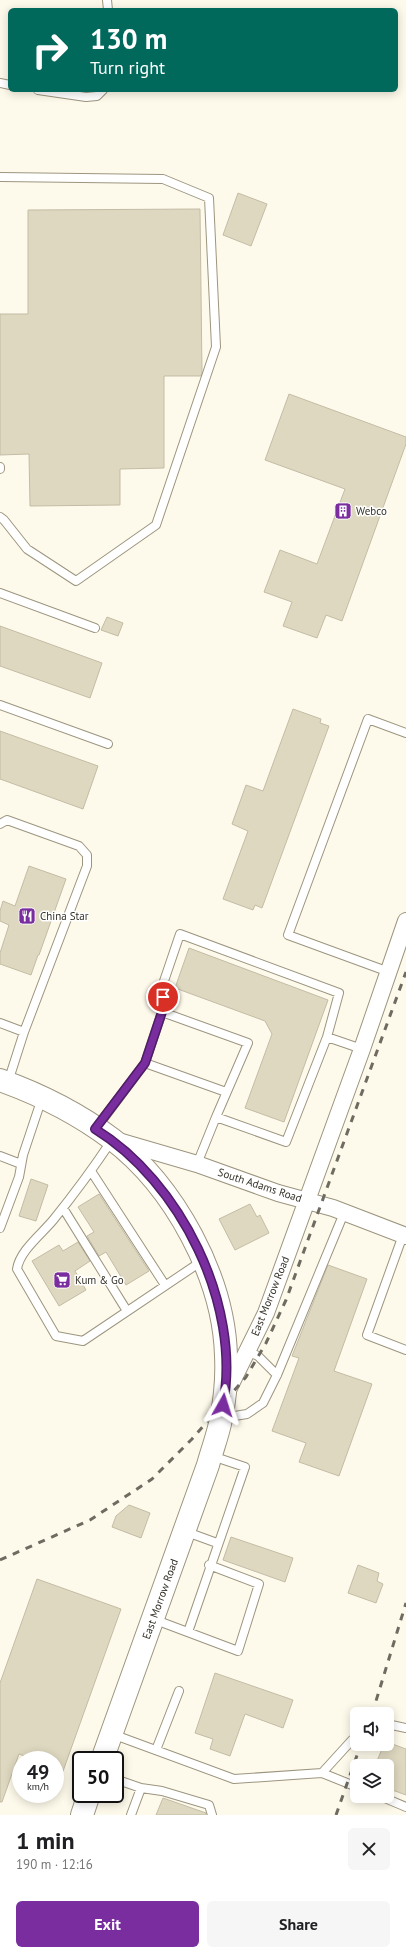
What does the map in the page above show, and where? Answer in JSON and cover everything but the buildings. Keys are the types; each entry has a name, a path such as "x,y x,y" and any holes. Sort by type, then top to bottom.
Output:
{"main road":[{"name":"South Adams Road","path":"4,1081 43,1097 104,1134 144,1171 172,1205 188,1229 212,1282 220,1311 226,1355 224,1397"},
{"name":"East Morrow Road","path":"105,1751 210,1456 221,1419 224,1397"},
{"path":"82,1815 86,1803"}],"street":[{"name":"East Morrow Road","path":"224,1397 266,1312 390,972 406,921"},
{"name":"South Adams Road","path":"104,1134 306,1200 405,1236"}],"lane":[{"path":"52,92 86,97 97,96 102,92"},
{"path":"0,177 163,179 209,198 216,347 156,525 76,581 27,549 0,517"},
{"path":"0,593 96,628"},
{"path":"0,705 108,744"},
{"path":"390,972 288,935 368,719 406,733"},
{"path":"3,822 79,846 87,855 87,866 4,1081"},
{"path":"202,1260 83,1341 56,1336 17,1269 18,1260 63,1208 91,1171 104,1134 145,1063 162,1012 164,981 180,934 339,993 327,1037 286,1142 216,1117"},
{"path":"162,1012 248,1043 226,1092 197,1164"},
{"path":"0,1023 24,1032"},
{"path":"327,1037 362,1049"},
{"path":"145,1063 226,1092"},
{"path":"0,1228 19,1177 21,1164 43,1097"},
{"path":"0,1156 21,1164"},
{"path":"91,1171 166,1285"},
{"path":"63,1208 128,1311"},
{"path":"221,1419 247,1414 263,1403 277,1375 344,1213"},
{"path":"405,1236 367,1335 406,1350"},
{"path":"247,1351 258,1356 277,1375"},
{"path":"188,1632 209,1565 245,1467 210,1456"},
{"path":"184,1531 217,1543"},
{"path":"153,1618 238,1651 259,1584 209,1565"},
{"path":"156,1750 179,1691"},
{"path":"394,1725 406,1728"},
{"path":"111,1734 234,1779 322,1773 350,1784"},
{"path":"322,1773 350,1742"},
{"path":"124,1782 141,1788 162,1791 209,1805 212,1815"},
{"path":"131,1815 141,1788"},
{"path":"394,1802 406,1807"}],"railway":[{"path":"0,1560 90,1520 152,1479 192,1439 246,1377 266,1343 286,1300 406,972"},
{"path":"374,1707 406,1603"},
{"path":"336,1815 359,1751"}],"place":[{"name":"Webco","path":"343,511"},
{"name":"China Star","path":"27,916"},
{"name":"Kum & Go","path":"62,1280"}],"route":[{"path":"163,997 162,1012 145,1063 131,1079 95,1129 112,1139 134,1160 172,1205 188,1229 212,1282 220,1311 226,1355 223,1405"}]}
